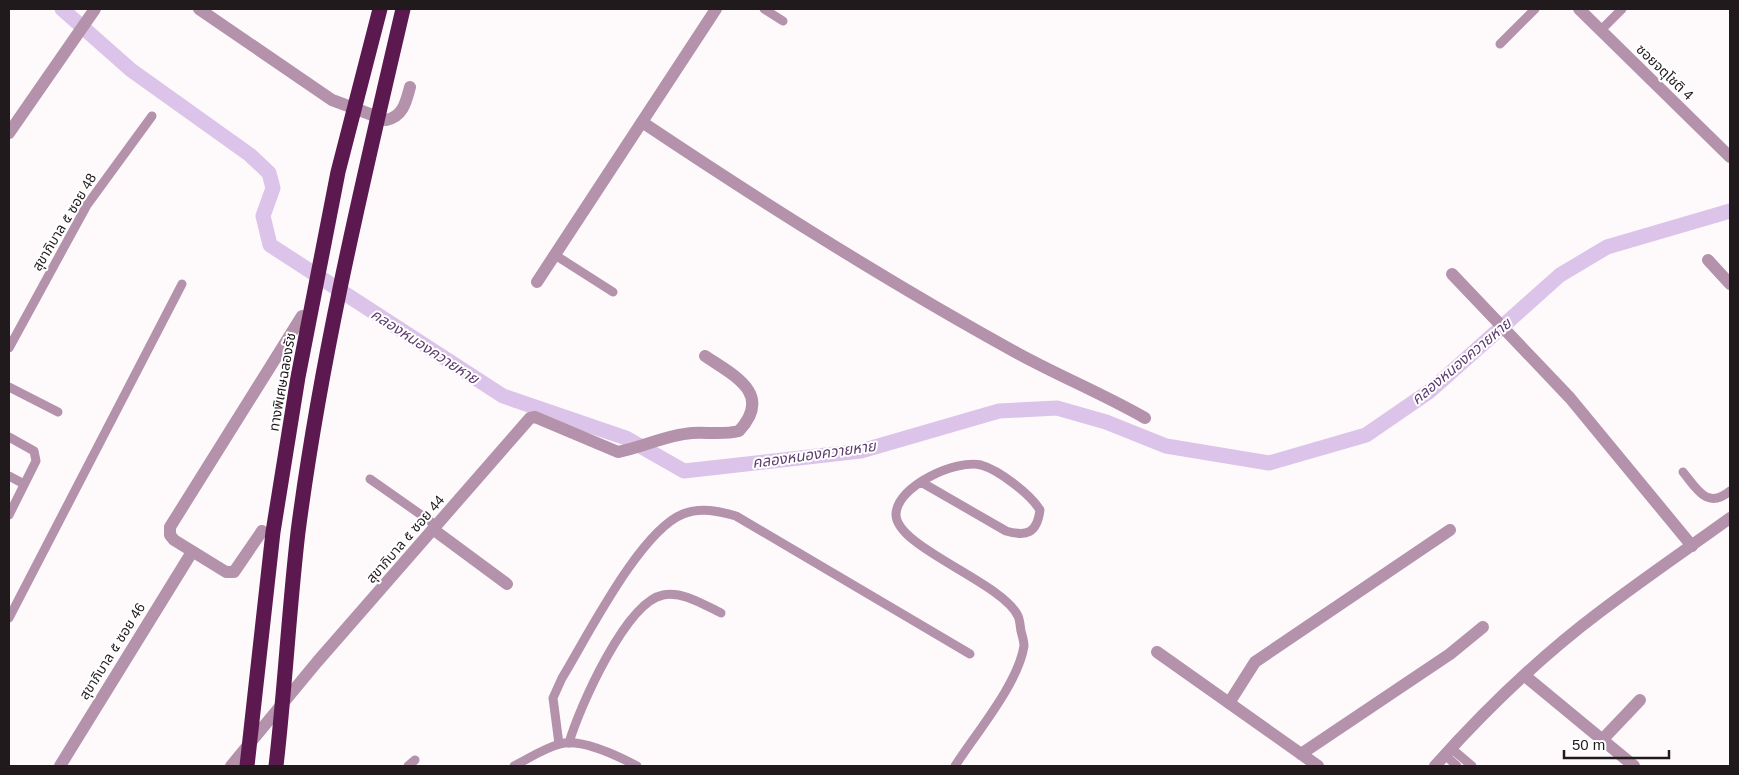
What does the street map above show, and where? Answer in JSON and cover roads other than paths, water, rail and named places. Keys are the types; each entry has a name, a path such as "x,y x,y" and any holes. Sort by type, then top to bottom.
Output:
{"highway":[{"name":"ทางพิเศษฉลองรัช","path":"247,766 274,532 298,377 338,172 380,9"},
{"path":"276,766 298,532 324,369 366,166 403,9"}],"street":[{"path":"537,282 716,9"},
{"name":"ซอยจตุโชติ 4","path":"1579,9 1730,157"},
{"path":"204,10 332,100 386,120 394,119 405,105 410,87"},
{"path":"9,133 93,11"},
{"path":"642,122 718,173 889,278 1049,370 1104,394 1145,418"},
{"path":"1708,260 1730,284"},
{"path":"1452,274 1570,398 1692,546"},
{"path":"262,531 234,572 226,572 174,540 170,535 170,527 302,316"},
{"name":"สุขาภิบาล ๕ ซอย 44","path":"231,766 317,662 436,528 530,418 535,417 618,452 692,433 732,433 739,431 749,421 754,406 752,395 739,379 705,356"},
{"path":"1435,766 1484,714 1600,611 1730,518"},
{"path":"436,528 507,584"},
{"path":"1229,703 1255,662 1450,530"},
{"name":"สุขาภิบาล ๕ ซอย 46","path":"60,766 192,552"},
{"path":"1301,754 1450,654 1483,627"},
{"path":"1157,652 1318,766"},
{"path":"1525,676 1634,766"},
{"path":"1602,740 1640,700"}],"lane":[{"path":"764,9 783,21"},
{"path":"1500,44 1534,9"},
{"path":"1601,30 1622,9"},
{"name":"สุขาภิบาล ๕ ซอย 48","path":"9,348 87,205 152,116"},
{"path":"554,255 613,292"},
{"path":"9,618 182,284"},
{"path":"9,388 58,412"},
{"path":"9,437 34,450 36,461 9,515"},
{"path":"921,482 1006,531 1019,535 1033,530 1038,521 1040,510 1034,501 996,472 981,465 966,464 949,468 921,482 902,496 896,514 899,525 914,542 996,593 1018,615 1024,644 1015,674 955,766"},
{"path":"1683,472 1701,493 1710,499 1717,499 1730,491"},
{"path":"9,476 24,484"},
{"path":"370,479 436,528"},
{"path":"559,744 553,698 562,678 637,555 666,523 685,513 711,509 736,516 970,654"},
{"path":"569,743 576,717 624,628 629,620 649,600 664,595 680,595 721,613"},
{"path":"514,766 559,744 573,742 618,756 637,766"},
{"path":"1448,752 1457,766"},
{"path":"1448,752 1472,766"}],"waterway":[{"name":"คลองหนองควายหาย","path":"62,9 131,70 250,155 269,173 273,188 263,216 270,245 503,396 626,438 684,471 861,451 999,411 1057,408 1106,422 1166,446 1269,463 1366,435 1430,391 1560,275 1607,247 1730,211"}]}
